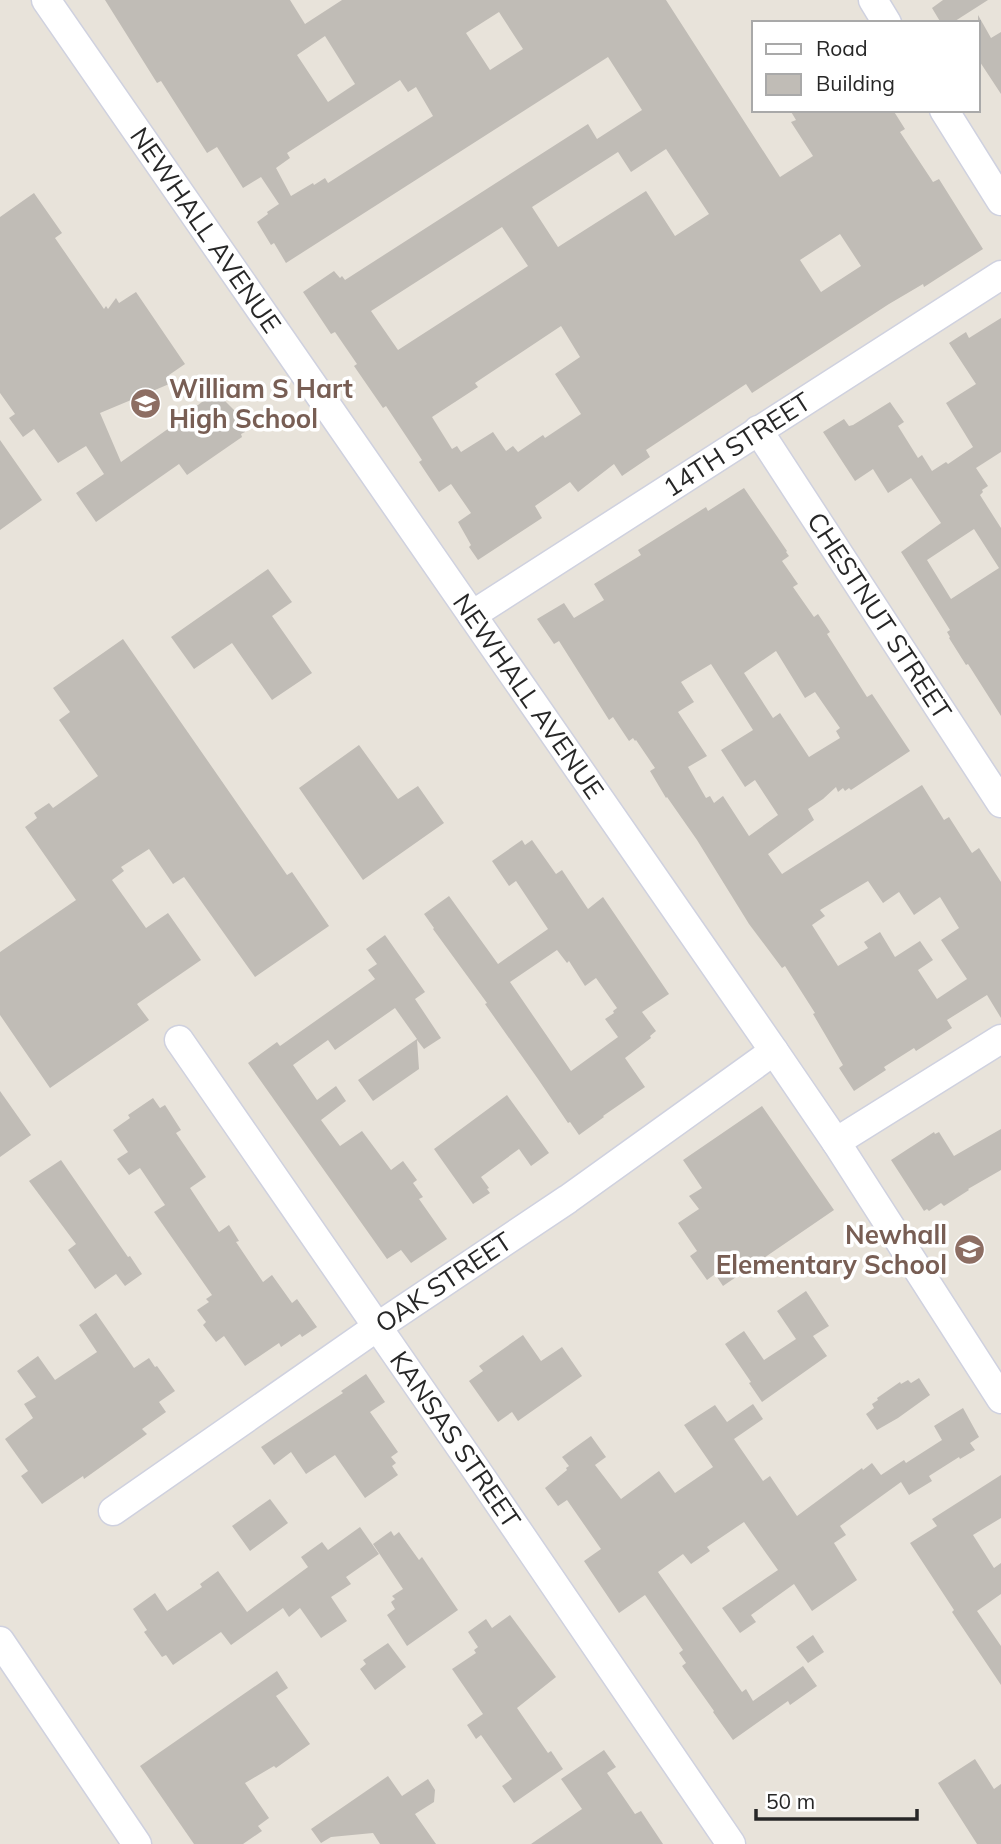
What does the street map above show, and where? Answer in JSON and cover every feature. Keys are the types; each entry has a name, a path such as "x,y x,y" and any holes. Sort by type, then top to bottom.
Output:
{"street":[{"name":"NEWHALL AVENUE","path":"46,0 774,1051 836,1142 1001,1399"},
{"path":"873,0 886,21"},
{"path":"945,112 1001,201"},
{"name":"14TH STREET","path":"472,615 1001,275"},
{"name":"CHESTNUT STREET","path":"758,430 1001,803"},
{"name":"KANSAS STREET","path":"179,1040 731,1844"},
{"path":"836,1142 1001,1040"},
{"name":"OAK STREET","path":"113,1511 377,1327 568,1199 774,1051"},
{"path":"0,1641 137,1844"}],"building":[{"path":"105,0 290,0 305,24 342,0 666,0 780,177 813,156 791,122 796,120 791,112 894,112 905,129 900,132 933,182 939,179 983,249 924,287 923,284 889,304 752,393 746,384 646,450 650,457 622,476 614,464 578,492 570,482 535,506 542,518 478,560 458,522 471,513 451,484 439,492 419,462 422,460 386,406 383,408 335,332 331,334 303,292 334,271 345,280 588,124 597,139 642,110 608,57 286,263 257,222 279,204 261,177 243,188 217,147 207,153 161,81 157,83","holes":["499,12 523,49 490,70 466,33","325,36 355,84 328,102 297,55","400,80 408,92 416,87 433,116 328,183 325,178 291,196 276,168 290,158 287,153","666,149 709,214 675,236 646,191 558,247 532,207 618,152 631,172","502,227 528,266 398,350 371,311","840,234 861,266 821,292 800,260","561,326 580,357 555,374 581,414 518,452 513,446 506,451 493,432 461,452 457,446 452,449 432,417 478,387 475,383"]},
{"path":"943,0 988,0 955,21 940,21 932,8"},
{"path":"978,15 991,38 1001,32 1001,94 980,62"},
{"path":"34,193 62,233 55,238 104,309 106,306 108,309 116,298 119,303 136,292 185,364 169,375 174,382 100,413 121,462 217,393 234,410 245,432 241,434 242,437 187,475 179,464 96,522 76,493 104,474 86,446 58,463 34,429 23,437 9,418 15,414 0,393 0,217"},
{"path":"1001,318 1001,452 976,468 988,486 980,495 1001,528 1001,716 949,638 947,632 950,630 901,552 941,523 911,478 888,493 873,469 855,481 823,432 844,419 849,426 853,425 890,402 904,422 898,426 918,458 922,455 932,471 946,462 948,464 973,447 946,403 976,384 949,343 966,332 969,338","holes":["974,529 999,568 951,599 927,560"]},
{"path":"0,440 42,500 0,530"},
{"path":"744,488 787,551 789,556 782,561 798,584 793,587 814,617 818,614 830,632 827,634 867,697 872,694 910,751 851,790 849,788 845,791 843,788 838,792 836,787 808,809 814,820 768,854 782,874 922,785 944,820 949,817 972,853 979,848 1001,882 1001,1018 987,995 947,1020 952,1028 884,1067 886,1070 854,1091 839,1068 843,1065 813,1014 815,1013 785,966 782,968 749,924 697,840 666,798 650,771 655,768 636,740 633,738 629,741 613,717 609,720 559,641 554,644 537,619 564,603 574,618 604,600 594,584 641,555 638,550 706,507 708,511","holes":["776,651 805,698 815,692 840,728 836,731 840,738 809,757 780,713 773,718 744,673","711,664 753,730 721,750 745,787 755,780 778,815 749,836 723,796 714,803 710,796 706,798 688,767 707,756 678,712 694,702 681,682","868,881 883,903 899,892 914,915 940,897 959,928 941,940 967,979 937,999 918,970 933,960 920,941 895,957 880,932 864,942 868,948 838,966 812,925 825,916 820,910"]},
{"path":"268,569 292,602 272,616 312,673 272,700 232,643 194,669 171,637"},
{"path":"123,639 287,875 292,872 329,926 255,977 184,877 173,884 149,849 121,867 124,871 112,880 146,928 168,913 201,960 137,1004 149,1020 50,1088 0,1015 0,952 76,900 25,827 37,818 34,813 49,803 53,808 98,776 59,720 70,712 53,688"},
{"path":"359,745 398,799 418,786 444,823 363,880 299,788"},
{"path":"522,840 525,845 532,840 556,874 562,870 588,909 603,897 669,994 642,1012 656,1031 625,1058 645,1087 579,1135 570,1122 568,1123 424,914 449,896 498,964 548,929 516,881 509,886 492,861","holes":["557,950 567,963 569,961 585,986 596,978 617,1008 605,1019 618,1037 571,1071 510,982"]},
{"path":"385,935 425,992 415,999 441,1038 424,1049 417,1040 419,1069 373,1101 358,1080 417,1039 395,1008 335,1050 328,1040 293,1065 317,1100 336,1086 346,1101 321,1120 340,1146 362,1131 391,1170 403,1161 417,1180 413,1183 423,1197 419,1199 447,1239 411,1263 401,1250 387,1259 248,1063 277,1042 280,1046 375,979 368,970 377,964 366,949"},
{"path":"0,1091 31,1135 0,1157"},
{"path":"507,1095 549,1153 531,1166 519,1149 481,1177 490,1193 473,1204 434,1149"},
{"path":"153,1098 160,1108 165,1105 181,1130 176,1133 206,1177 190,1188 219,1232 229,1225 239,1241 236,1242 263,1282 272,1275 292,1303 297,1299 317,1327 302,1337 300,1334 281,1347 279,1343 245,1366 224,1336 216,1342 203,1325 206,1322 197,1310 209,1302 206,1299 212,1295 154,1212 165,1205 140,1168 129,1175 117,1159 128,1152 113,1130 130,1118 128,1115"},
{"path":"762,1106 834,1210 723,1286 715,1274 707,1280 690,1256 697,1251 678,1223 699,1209 689,1196 702,1188 683,1160"},
{"path":"1001,1129 1001,1170 944,1206 941,1203 929,1211 924,1211 891,1160 934,1132 939,1132 954,1156"},
{"path":"61,1160 142,1274 125,1286 116,1274 95,1289 68,1250 76,1244 29,1181"},
{"path":"806,1291 829,1326 813,1336 827,1356 762,1402 725,1344 744,1331 764,1360 796,1339 777,1311"},
{"path":"96,1313 134,1368 149,1358 175,1391 159,1402 166,1412 142,1429 147,1434 84,1479 83,1476 42,1504 21,1476 28,1471 5,1439 33,1418 24,1404 36,1397 17,1371 38,1356 55,1380 97,1352 79,1325"},
{"path":"523,1335 541,1361 562,1347 582,1376 518,1421 512,1412 498,1422 469,1381 483,1371 479,1366"},
{"path":"366,1374 385,1402 370,1412 398,1452 391,1457 396,1463 392,1466 398,1475 365,1498 335,1455 306,1474 291,1452 274,1465 261,1447 343,1393 341,1391"},
{"path":"919,1378 930,1395 877,1430 866,1414 874,1408 872,1404 900,1382 901,1384 908,1380 911,1383"},
{"path":"753,1404 763,1419 734,1439 763,1481 770,1476 797,1516 862,1468 863,1470 872,1463 881,1475 942,1440 934,1426 963,1408 979,1437 970,1443 975,1450 929,1476 932,1481 909,1495 901,1482 840,1526 846,1535 834,1543 857,1580 812,1611 794,1584 751,1615 756,1622 740,1633 722,1608 778,1570 744,1522 707,1547 710,1551 691,1564 683,1554 658,1572 742,1692 746,1689 753,1701 803,1666 817,1686 790,1705 788,1701 733,1740 682,1666 686,1663 679,1653 683,1650 645,1595 619,1613 584,1561 601,1549 567,1500 558,1506 545,1488 567,1470 569,1466 562,1457 591,1436 606,1457 595,1465 621,1499 659,1471 675,1493 713,1467 684,1425 715,1405 727,1422"},
{"path":"1001,1475 1001,1518 973,1535 994,1568 1001,1563 1001,1594 977,1611 1001,1646 1001,1685 910,1543 937,1526 932,1519"},
{"path":"270,1499 288,1523 250,1551 232,1526"},
{"path":"360,1527 379,1554 346,1577 351,1584 331,1597 347,1621 321,1638 300,1608 289,1617 283,1608 231,1645 221,1632 173,1665 166,1655 162,1657 144,1632 147,1630 133,1609 155,1593 167,1611 202,1587 200,1584 218,1571 247,1612 308,1567 301,1557 322,1542 328,1550"},
{"path":"391,1531 394,1536 399,1532 419,1560 422,1557 458,1610 407,1646 387,1615 395,1609 391,1602 395,1599 392,1596 403,1589 373,1544"},
{"path":"510,1615 556,1677 517,1708 548,1753 551,1751 563,1769 514,1803 502,1786 512,1779 481,1735 476,1739 467,1725 483,1714 452,1669 476,1653 474,1650 478,1647 468,1632 486,1619 492,1628"},
{"path":"813,1635 824,1652 808,1663 796,1647"},
{"path":"388,1643 406,1667 375,1690 360,1669 366,1664 363,1660"},
{"path":"277,1671 288,1688 276,1696 310,1744 276,1768 274,1766 245,1783 269,1818 258,1826 262,1831 243,1844 194,1844 140,1766"},
{"path":"604,1750 616,1767 607,1773 635,1814 641,1811 663,1844 531,1844 582,1809 561,1779"},
{"path":"975,1759 994,1789 1001,1784 1001,1844 977,1844 938,1783"},
{"path":"388,1776 402,1796 428,1779 435,1790 434,1802 415,1814 436,1844 380,1844 373,1833 331,1837 321,1843 311,1829"}],"place":[{"name":"William S Hart High School","path":"146,404"},
{"name":"Newhall Elementary School","path":"970,1250"}]}
